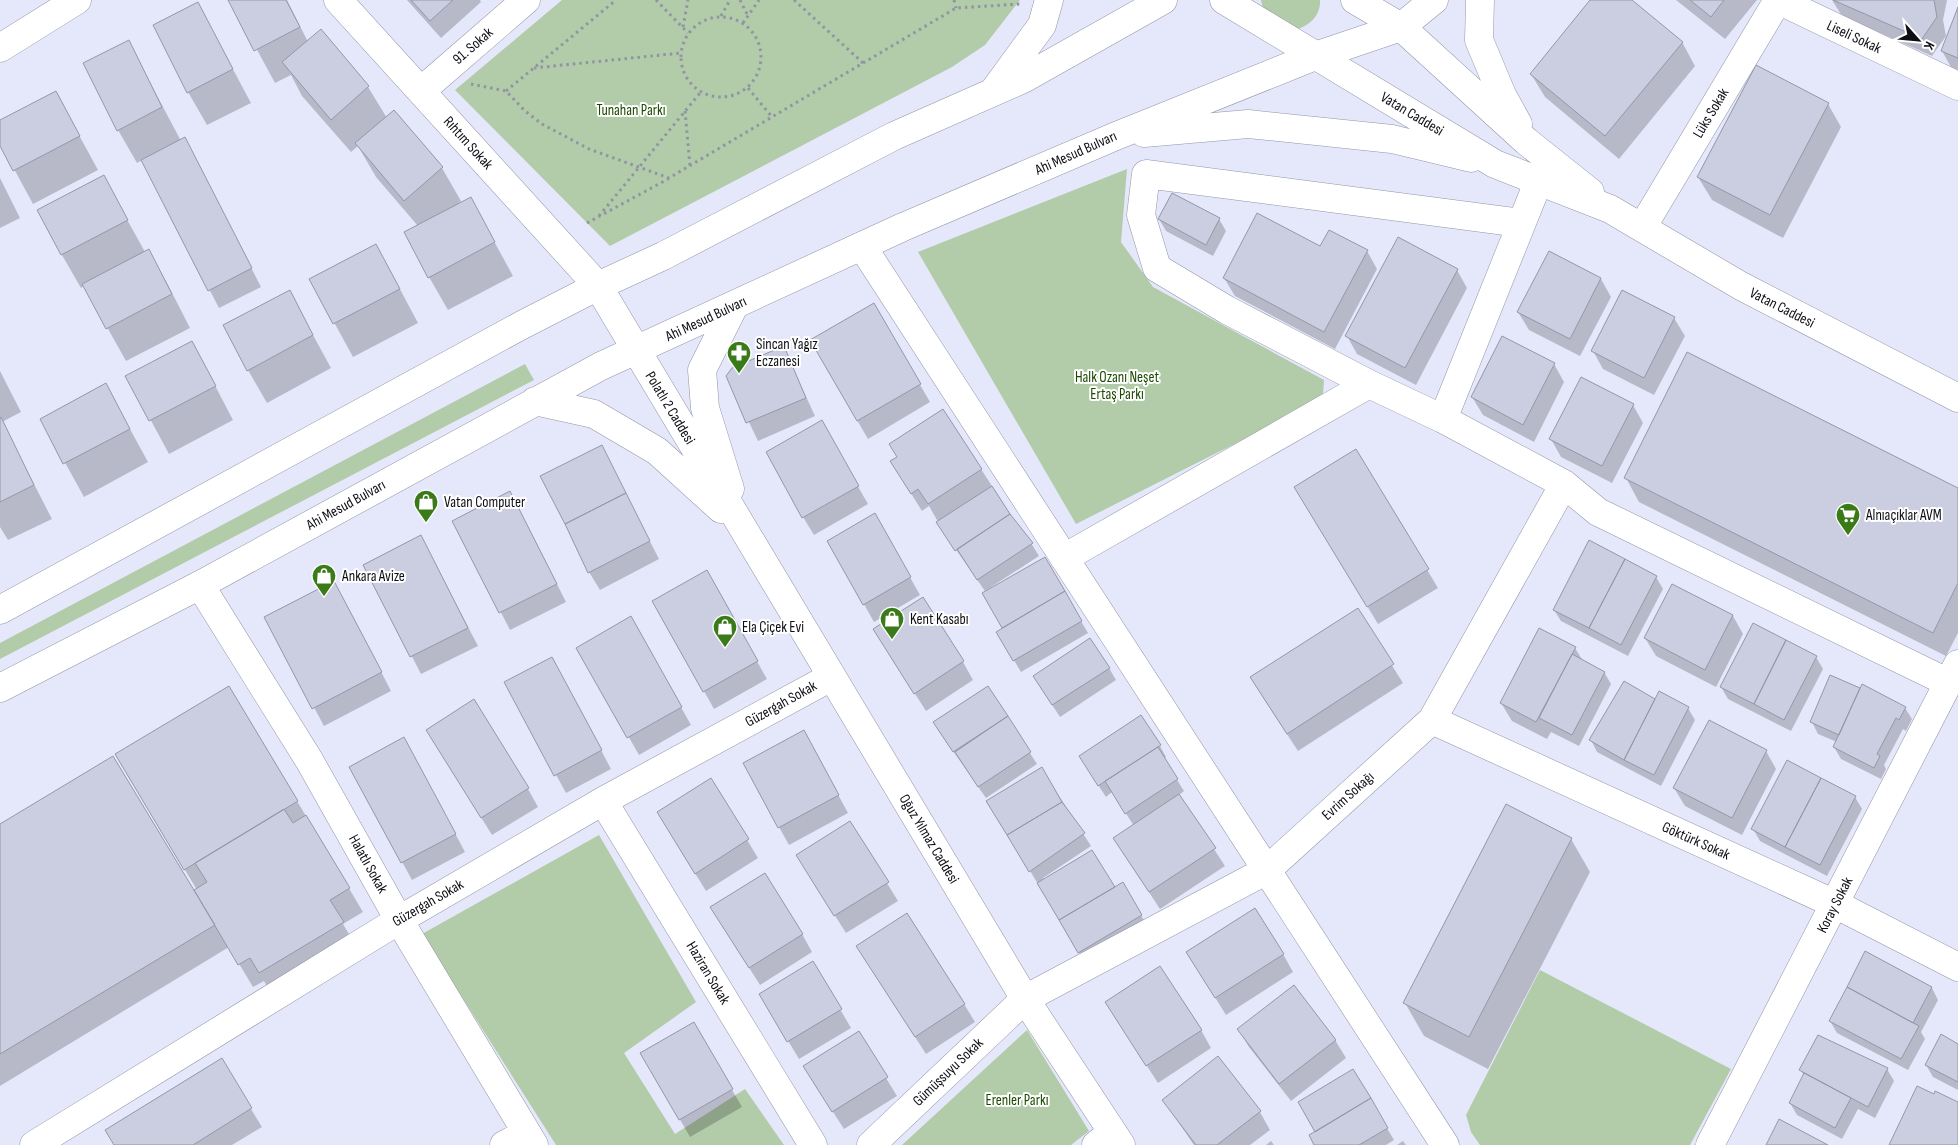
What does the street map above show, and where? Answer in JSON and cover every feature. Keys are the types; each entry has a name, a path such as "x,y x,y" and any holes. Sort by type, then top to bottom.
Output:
{"street":[{"path":"0,48 77,0"},
{"name":"Rıhtım Sokak","path":"338,0 428,84 598,286"},
{"name":"91. Sokak","path":"428,84 526,0"},
{"path":"0,610 598,286 664,256 894,136 1023,79 1163,0"},
{"name":"Vatan Caddesi","path":"1224,0 1495,164 1610,209 1643,226 1741,286 1958,398"},
{"name":"Vatan Caddesi","path":"1354,0 1401,27 1526,141 1610,209"},
{"name":"Ahi Mesud Bulvarı","path":"0,688 200,585 601,366 862,246 1116,136 1314,56 1401,27 1434,0"},
{"path":"1480,0 1479,40 1502,95 1526,141"},
{"name":"Liseli Sokak","path":"1778,0 1958,86"},
{"name":"Lüks Sokak","path":"1643,226 1778,0"},
{"path":"992,93 1042,25 1048,1"},
{"path":"1116,136 1248,124 1392,139 1495,164"},
{"path":"1521,223 1146,174 1141,215 1157,268 1227,310 1369,384 1443,419 1564,484 1598,512 1953,674"},
{"path":"1443,419 1539,180"},
{"path":"862,246 1446,1145"},
{"name":"Polatlı 2 Caddesi","path":"598,286 742,529"},
{"path":"734,306 702,370 706,408 742,529"},
{"path":"1064,558 1369,384"},
{"path":"535,401 594,414 657,452 742,529"},
{"name":"Evrim Sokağı","path":"1025,999 1267,870 1432,720 1564,484"},
{"name":"Oğuz Yılmaz Caddesi","path":"742,529 1110,1141"},
{"name":"Halatlı Sokak","path":"200,585 309,760 521,1141"},
{"name":"Koray Sokak","path":"1710,1145 1953,674"},
{"name":"Güzergah Sokak","path":"52,1141 399,920 604,801 831,677"},
{"name":"Göktürk Sokak","path":"1432,720 1836,904 1958,967"},
{"name":"Haziran Sokak","path":"604,801 813,1145"},
{"name":"Gümüşsuyu Sokak","path":"871,1145 1025,999"}],"path":[{"path":"506,91 616,0"},
{"path":"656,0 688,33"},
{"path":"683,27 688,0"},
{"path":"720,16 730,0"},
{"path":"740,0 748,16"},
{"path":"743,23 759,0"},
{"path":"794,0 863,63"},
{"path":"954,0 956,8"},
{"path":"587,223 690,166 956,8 1048,1"},
{"path":"720,16 743,23 756,36 761,50 761,64 757,77 748,88 737,95 725,98 712,97 700,93 690,84 683,74 681,53 688,33 695,26 707,19 720,16"},
{"path":"534,68 681,53"},
{"path":"428,84 506,91 525,111 542,124 589,149 669,178"},
{"path":"748,88 772,118"},
{"path":"599,216 700,93"},
{"path":"685,111 690,166"}],"green space":[{"name":"Tunahan Parkı","path":"562,0 1020,0 985,45 952,67 610,246 455,90"},
{"path":"1261,0 1320,0 1320,6 1313,20 1295,30 1264,13"},
{"name":"Halk Ozanı Neşet Ertaş Parkı","path":"1127,169 1121,242 1153,287 1324,380 1323,394 1262,430 1076,524 918,252"},
{"path":"525,364 534,380 0,659 0,643"},
{"path":"599,835 696,1002 624,1053 675,1134 745,1089 784,1145 556,1145 422,934"},
{"path":"1540,970 1731,1069 1690,1145 1480,1145 1471,1132 1466,1115"},
{"name":"Erenler Parkı","path":"1027,1030 1089,1131 1071,1145 902,1145"}],"building":[{"path":"228,0 286,0 300,27 254,51"},
{"path":"411,0 453,0 430,21"},
{"path":"1590,0 1632,0 1683,42 1605,136 1530,74"},
{"path":"1690,0 1724,0 1711,17"},
{"path":"1833,0 1934,0 1937,17 1922,39"},
{"path":"198,2 233,69 187,93 153,25"},
{"path":"1958,7 1958,58 1941,51"},
{"path":"321,29 369,86 331,120 282,62"},
{"path":"129,40 162,107 117,131 83,63"},
{"path":"1756,65 1829,103 1770,215 1697,177"},
{"path":"56,91 80,136 13,171 0,146 0,120"},
{"path":"394,110 443,167 404,201 355,143"},
{"path":"185,137 252,268 208,291 141,160"},
{"path":"104,175 128,220 61,255 37,210"},
{"path":"1172,193 1220,218 1206,245 1158,219"},
{"path":"471,197 495,242 428,278 404,232"},
{"path":"1257,213 1320,246 1329,230 1368,250 1324,332 1223,278"},
{"path":"1398,237 1458,269 1405,368 1345,336"},
{"path":"376,244 400,289 333,324 309,279"},
{"path":"149,249 172,294 106,329 82,284"},
{"path":"1549,251 1601,278 1570,339 1517,312"},
{"path":"290,290 313,335 247,371 223,325"},
{"path":"1622,290 1675,317 1644,378 1591,351"},
{"path":"874,303 921,384 857,421 810,340"},
{"path":"1502,336 1555,363 1523,425 1471,397"},
{"path":"192,341 216,386 149,421 125,376"},
{"path":"784,346 806,398 746,423 726,376 732,368"},
{"name":"Alnıaçıklar AVM","path":"1687,352 1958,488 1958,583 1933,633 1624,478"},
{"path":"1581,377 1634,404 1602,466 1549,439"},
{"path":"106,383 130,429 63,464 40,419"},
{"path":"943,409 982,469 928,504 918,489 911,494 890,461 897,457 889,444"},
{"path":"0,418 34,485 0,502"},
{"path":"822,420 859,486 802,518 766,452"},
{"path":"602,445 626,493 565,524 540,476"},
{"path":"1356,449 1429,569 1367,607 1294,487"},
{"path":"992,486 1010,514 955,551 936,522"},
{"path":"510,491 557,584 499,613 452,521"},
{"path":"626,493 650,541 588,573 565,524"},
{"path":"875,513 911,577 863,605 827,541"},
{"path":"1010,514 1033,543 977,580 957,549"},
{"path":"421,535 468,628 410,657 363,565"},
{"path":"1589,540 1625,559 1589,628 1553,610"},
{"path":"1045,557 1065,591 1002,628 982,593"},
{"path":"1625,559 1657,576 1621,645 1589,628"},
{"path":"707,570 758,661 703,692 652,601"},
{"path":"334,581 382,672 312,709 264,617"},
{"path":"1672,584 1733,615 1705,670 1644,638"},
{"path":"1065,591 1082,621 1013,661 996,632"},
{"path":"923,597 964,661 914,694 873,629"},
{"path":"1358,608 1394,664 1287,734 1250,677"},
{"path":"631,616 682,707 627,738 576,648"},
{"path":"1753,623 1786,640 1754,704 1720,687"},
{"path":"1539,628 1576,647 1536,722 1500,703"},
{"path":"1090,638 1110,668 1052,705 1033,676"},
{"path":"1786,640 1817,656 1784,720 1754,704"},
{"path":"1572,654 1605,672 1572,735 1539,718"},
{"path":"552,657 602,750 554,776 504,682"},
{"path":"1830,675 1860,688 1839,735 1810,722"},
{"path":"1624,681 1655,699 1624,760 1589,740"},
{"path":"1862,684 1906,707 1899,720 1896,718 1877,754 1880,756 1874,768 1833,747"},
{"path":"229,686 298,801 184,870 115,754"},
{"path":"988,686 1008,716 953,752 933,722"},
{"path":"1659,691 1689,707 1654,775 1624,760"},
{"path":"474,699 529,788 481,818 426,730"},
{"path":"1141,715 1161,745 1098,786 1079,756"},
{"path":"1008,716 1031,752 978,787 955,752"},
{"path":"1709,720 1767,750 1732,818 1673,788"},
{"path":"804,730 839,795 778,828 743,763"},
{"path":"404,737 456,834 401,863 349,767"},
{"path":"1158,747 1178,779 1125,814 1105,781"},
{"path":"113,756 215,925 0,1054 0,824"},
{"path":"1787,760 1821,778 1785,847 1751,829"},
{"path":"1042,767 1062,802 1007,835 986,801"},
{"path":"711,778 749,839 695,874 657,812"},
{"path":"1821,778 1856,796 1820,865 1785,847"},
{"path":"1179,794 1216,848 1149,892 1113,838"},
{"path":"1062,802 1085,833 1029,872 1007,835"},
{"path":"1506,804 1572,838 1469,1037 1403,1003"},
{"path":"284,809 293,823 306,815 350,888 330,900 344,922 259,973 250,958 238,965 194,890 207,882 195,863"},
{"path":"850,821 889,882 834,916 796,855"},
{"path":"1092,850 1115,887 1059,920 1037,883"},
{"path":"765,873 803,934 749,968 710,907"},
{"path":"1123,882 1142,915 1078,953 1059,920"},
{"path":"1255,908 1284,954 1215,998 1186,952"},
{"path":"907,913 965,1004 915,1037 856,946"},
{"path":"1865,951 1932,987 1913,1023 1847,987"},
{"path":"813,961 842,1009 787,1042 759,994"},
{"path":"1160,966 1202,1030 1146,1066 1105,1002"},
{"path":"1294,985 1336,1040 1279,1084 1237,1029"},
{"path":"1847,987 1919,1026 1901,1059 1829,1021"},
{"path":"694,1022 733,1089 679,1120 640,1053"},
{"path":"859,1031 888,1077 832,1112 803,1066"},
{"path":"1941,1034 1958,1044 1958,1082 1925,1065"},
{"path":"1818,1035 1888,1068 1868,1107 1799,1070"},
{"path":"1218,1056 1261,1111 1217,1145 1196,1145 1162,1100"},
{"path":"222,1058 252,1108 193,1145 114,1145 105,1130"},
{"path":"1353,1069 1371,1098 1315,1132 1298,1102"},
{"path":"1804,1073 1851,1098 1835,1128 1789,1103"},
{"path":"1917,1086 1934,1094 1935,1091 1958,1102 1958,1145 1889,1145"},
{"path":"1371,1098 1388,1128 1359,1145 1314,1145 1309,1135"},
{"path":"1779,1119 1828,1145 1766,1145"}],"place":[{"name":"Sincan Yağız Eczanesi","path":"739,374"},
{"name":"Vatan Computer","path":"426,523"},
{"name":"Alnıaçıklar AVM","path":"1848,536"},
{"name":"Ankara Avize","path":"324,597"},
{"name":"Kent Kasabı","path":"892,640"},
{"name":"Ela Çiçek Evi","path":"725,648"}]}
